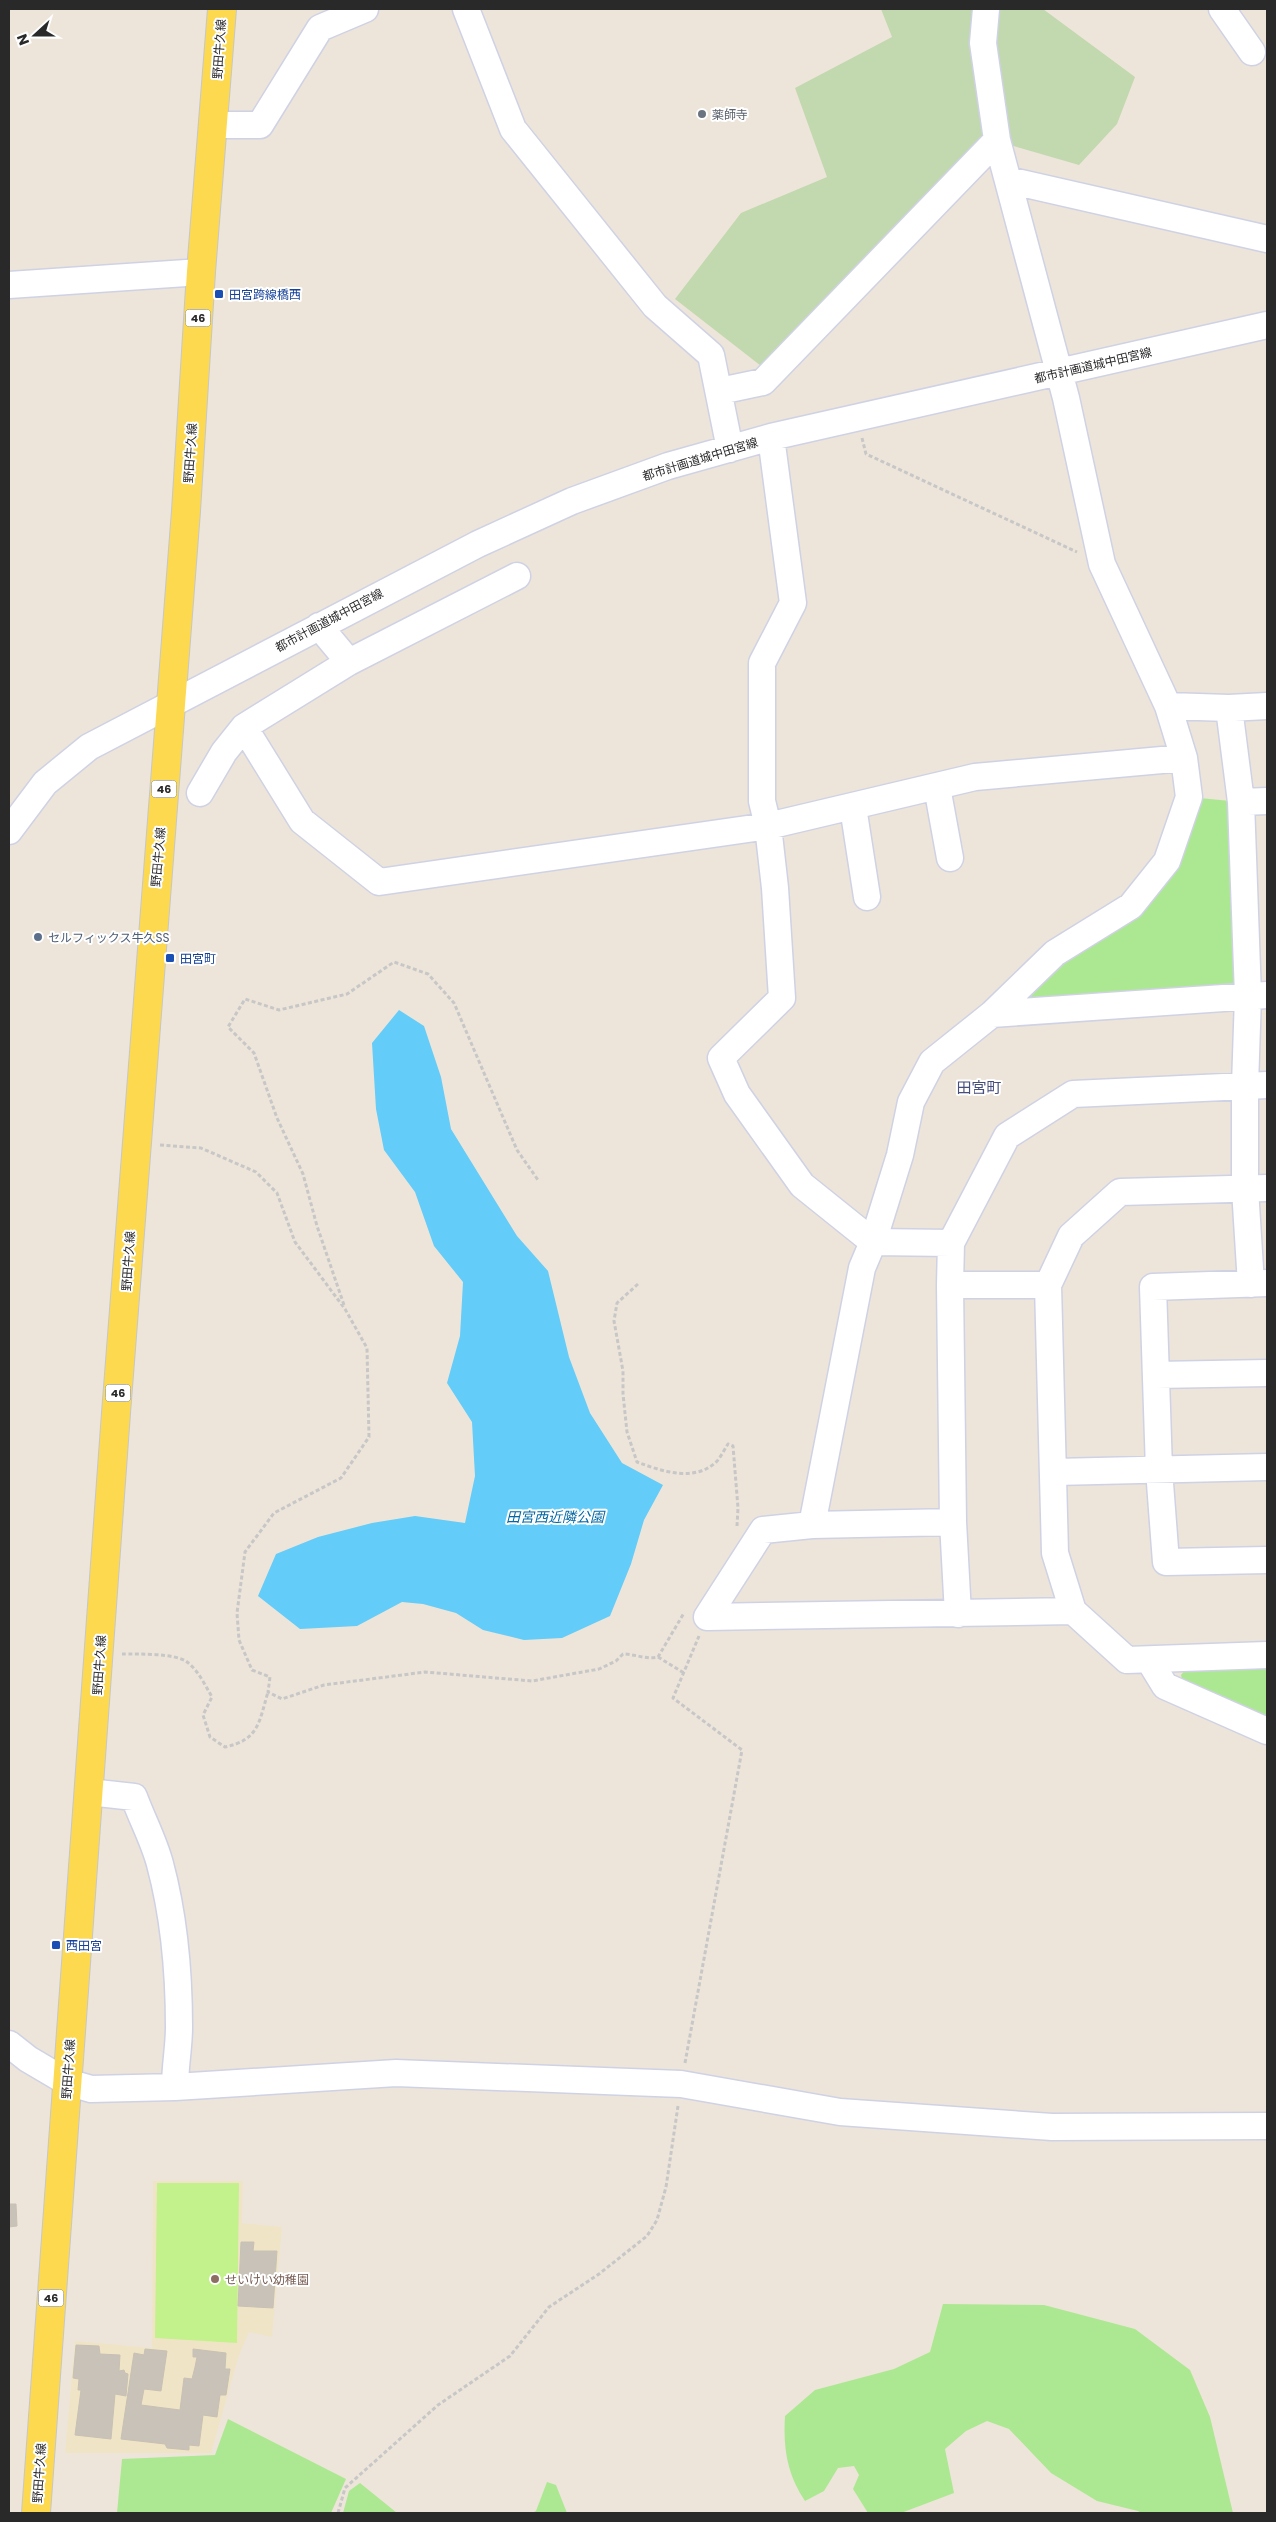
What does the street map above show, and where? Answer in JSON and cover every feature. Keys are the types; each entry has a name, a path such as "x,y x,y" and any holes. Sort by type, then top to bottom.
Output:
{"main road":[{"name":"野田牛久線","path":"36,2513 89,1792 108,1654 137,1143 222,9"}],"street":[{"path":"213,125 260,125 320,28 365,9"},
{"path":"466,9 512,129 655,306 711,355 720,391 730,449"},
{"path":"812,1525 862,1268 873,1242 900,1155 912,1102 932,1062 992,1014 1055,953 1131,906 1168,861 1189,797 1184,758 1168,706 1102,564 1060,374 997,140 983,43 986,9"},
{"path":"1222,9 1252,52"},
{"path":"720,391 763,382 997,140"},
{"path":"1008,180 1267,239"},
{"path":"9,285 201,272"},
{"name":"都市計画道城中田宮線","path":"9,830 45,783 89,747 478,544 572,501 668,466 771,437 1060,374 1267,325"},
{"path":"771,437 793,603 762,663 762,801 768,826 775,888 782,998 721,1058 737,1094 802,1185 873,1242 951,1243"},
{"path":"200,793 224,752 244,727 349,662 517,576"},
{"path":"319,626 349,662"},
{"path":"1168,706 1229,708 1267,706"},
{"path":"1229,708 1256,901 1258,996 1256,1189 1259,1284 1154,1287 1160,1470 1166,1562 1267,1560"},
{"path":"244,727 302,821 379,882 768,826 975,777 1184,758"},
{"path":"937,787 950,858"},
{"path":"1241,802 1267,801"},
{"path":"853,806 867,897"},
{"path":"992,1014 1258,996"},
{"path":"958,1614 953,1522 951,1243 1007,1136 1073,1094 1256,1086"},
{"path":"1256,1189 1120,1192 1071,1236 1048,1285 1056,1553 1073,1611 1128,1660 1267,1655"},
{"path":"950,1285 1048,1285"},
{"path":"1156,1375 1267,1373"},
{"path":"1055,1472 1267,1467"},
{"path":"696,1614 763,1530 812,1525 953,1522"},
{"path":"696,1614 958,1614 1073,1611"},
{"path":"1149,1660 1165,1686 1267,1731"},
{"path":"89,1792 134,1797 160,1863 168,1903 176,1972 179,2028 174,2062 176,2087"},
{"path":"12,2054 67,2082 91,2089 176,2087 396,2073 681,2084 840,2112 1052,2127 1267,2126"}],"path":[{"path":"856,418 866,454 1102,564"},
{"path":"344,1308 316,1226 303,1174 277,1118 254,1053 228,1027 245,999 279,1010 347,994 394,962 428,974 454,1003 517,1150 538,1180"},
{"path":"108,1654 155,1654 186,1660 202,1678 212,1697 203,1715 210,1737 225,1747 241,1743 258,1728 270,1677 252,1670 239,1640 238,1613 245,1552 274,1513 341,1478 369,1437 367,1348 344,1308 295,1242 277,1193 256,1172 201,1148 137,1143"},
{"path":"638,1284 617,1303 614,1322 623,1371 623,1394 627,1432 637,1462 653,1468 691,1475 715,1463 728,1444 733,1446 738,1508 736,1533"},
{"path":"268,1692 282,1699 324,1685 425,1672 532,1681 600,1669 616,1661 623,1654 640,1655 652,1659 658,1657 696,1614"},
{"path":"338,2513 345,2488 438,2405 510,2356 549,2307 599,2274 647,2236 657,2220 666,2187 681,2084 742,1750 673,1698 684,1673 696,1614"},
{"path":"658,1657 684,1673"}],"shaded area":[{"name":"せいけい幼稚園","path":"153,2181 243,2181 242,2223 282,2227 272,2337 249,2332 239,2355 211,2453 65,2453 75,2341 152,2348"}],"green space":[{"path":"881,9 1043,9 1135,77 1117,124 1079,165 996,141 765,369 675,299 741,213 827,177 795,88 892,37"},
{"path":"1189,797 1241,802 1248,996 992,1014 1131,906"},
{"path":"1267,1666 1267,1719 1183,1683 1181,1675 1186,1669"},
{"path":"157,2183 239,2183 237,2343 155,2338"},
{"path":"943,2304 1044,2305 1135,2329 1190,2370 1210,2417 1233,2513 1141,2513 1097,2501 1051,2473 1009,2429 987,2421 966,2431 945,2449 954,2493 901,2513 868,2513 853,2489 859,2475 854,2466 838,2468 824,2491 805,2501 790,2471 785,2439 785,2416 815,2390 894,2369 930,2352"},
{"path":"228,2419 346,2479 331,2513 117,2513 122,2459 215,2455"},
{"path":"547,2482 556,2485 567,2513 532,2513 536,2511"},
{"path":"360,2483 397,2513 343,2513 349,2491"}],"water":[{"name":"田宮西近隣公園","path":"399,1010 424,1026 441,1077 451,1129 517,1236 548,1271 569,1357 590,1413 622,1463 663,1485 644,1520 631,1564 610,1616 562,1638 524,1640 483,1630 456,1613 423,1604 402,1602 357,1626 300,1629 258,1596 276,1554 318,1537 372,1523 415,1516 465,1523 475,1476 472,1422 447,1383 460,1336 463,1282 434,1246 415,1192 384,1150 376,1109 372,1043"}],"building":[{"path":"9,2204 16,2204 17,2226 9,2227"},
{"path":"241,2242 254,2242 253,2251 277,2251 273,2308 238,2306"},
{"path":"76,2345 99,2346 100,2354 120,2355 119,2371 124,2370 128,2374 126,2396 115,2394 111,2439 75,2435 81,2390 78,2390 79,2379 73,2378"},
{"path":"145,2349 167,2351 161,2391 144,2389 141,2405 180,2410 184,2378 192,2379 195,2367 197,2357 193,2357 193,2349 226,2353 225,2369 230,2369 226,2395 220,2395 217,2417 203,2415 199,2446 189,2445 189,2450 167,2448 165,2444 121,2439 134,2353 144,2355"}],"place":[{"name":"薬師寺","path":"702,114"},
{"name":"田宮跨線橋西","path":"219,294"},
{"name":"セルフィックス牛久SS","path":"38,937"},
{"name":"田宮町","path":"170,958"},
{"name":"西田宮","path":"56,1945"},
{"name":"せいけい幼稚園","path":"215,2279"}],"district":[{"name":"田宮町","path":"979,1087"}]}
